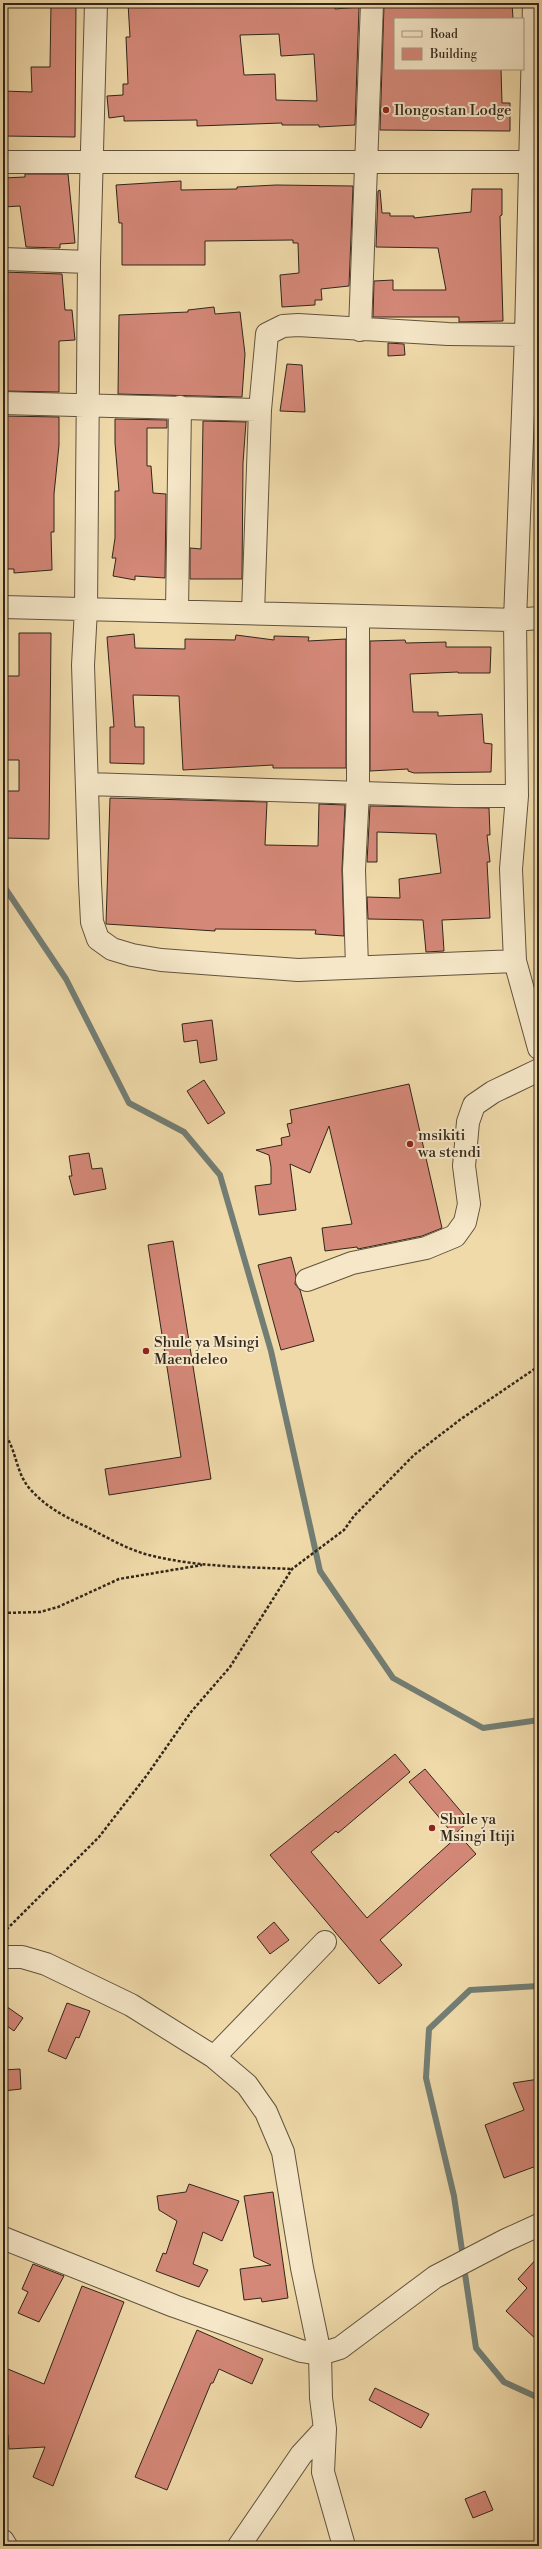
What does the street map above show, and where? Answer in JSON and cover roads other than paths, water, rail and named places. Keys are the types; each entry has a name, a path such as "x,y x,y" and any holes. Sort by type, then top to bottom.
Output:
{"street":[{"path":"96,3 93,162 89,262 86,609 83,665 92,922 98,939 112,949 132,955 161,960 298,970 515,961"},
{"path":"360,330 372,3"},
{"path":"534,3 530,162 533,288 526,335 515,620 517,796 511,869 515,961 539,1048"},
{"path":"3,162 530,162"},
{"path":"3,259 89,262"},
{"path":"253,613 260,410 264,341 266,334 272,330 298,325 360,330 526,335"},
{"path":"3,403 260,410"},
{"path":"177,611 180,407"},
{"path":"3,607 515,620 539,618"},
{"path":"357,967 354,870 358,792 358,616"},
{"path":"88,784 455,796 517,796"},
{"path":"307,1280 352,1263 426,1248 455,1236 464,1222 469,1204 464,1166 468,1122 474,1105 493,1092 539,1070"},
{"path":"214,2057 325,1942"},
{"path":"3,1957 22,1957 46,1964 83,1980 131,2005 214,2057 247,2085 266,2112 283,2152 302,2268 320,2354 321,2398 325,2429 323,2472 344,2546"},
{"path":"3,2238 174,2306 301,2351 320,2354 340,2348 435,2277 506,2240 539,2225"},
{"path":"239,2546 301,2455 325,2429"},
{"path":"3,2541 6,2546"}],"waterway":[{"path":"3,885 66,979 129,1103 184,1132 220,1175 271,1351 320,1571 393,1678 483,1728 539,1720"},
{"path":"463,2257 454,2196 426,2078 429,2029 470,1990 539,1986"},
{"path":"464,2267 476,2348 504,2382 539,2398"}],"place":[{"name":"Ilongostan Lodge","path":"386,110"},
{"name":"msikiti wa stendi","path":"410,1144"},
{"name":"Shule ya Msingi Maendeleo","path":"146,1351"},
{"name":"Shule ya Msingi Itiji","path":"432,1828"}]}
